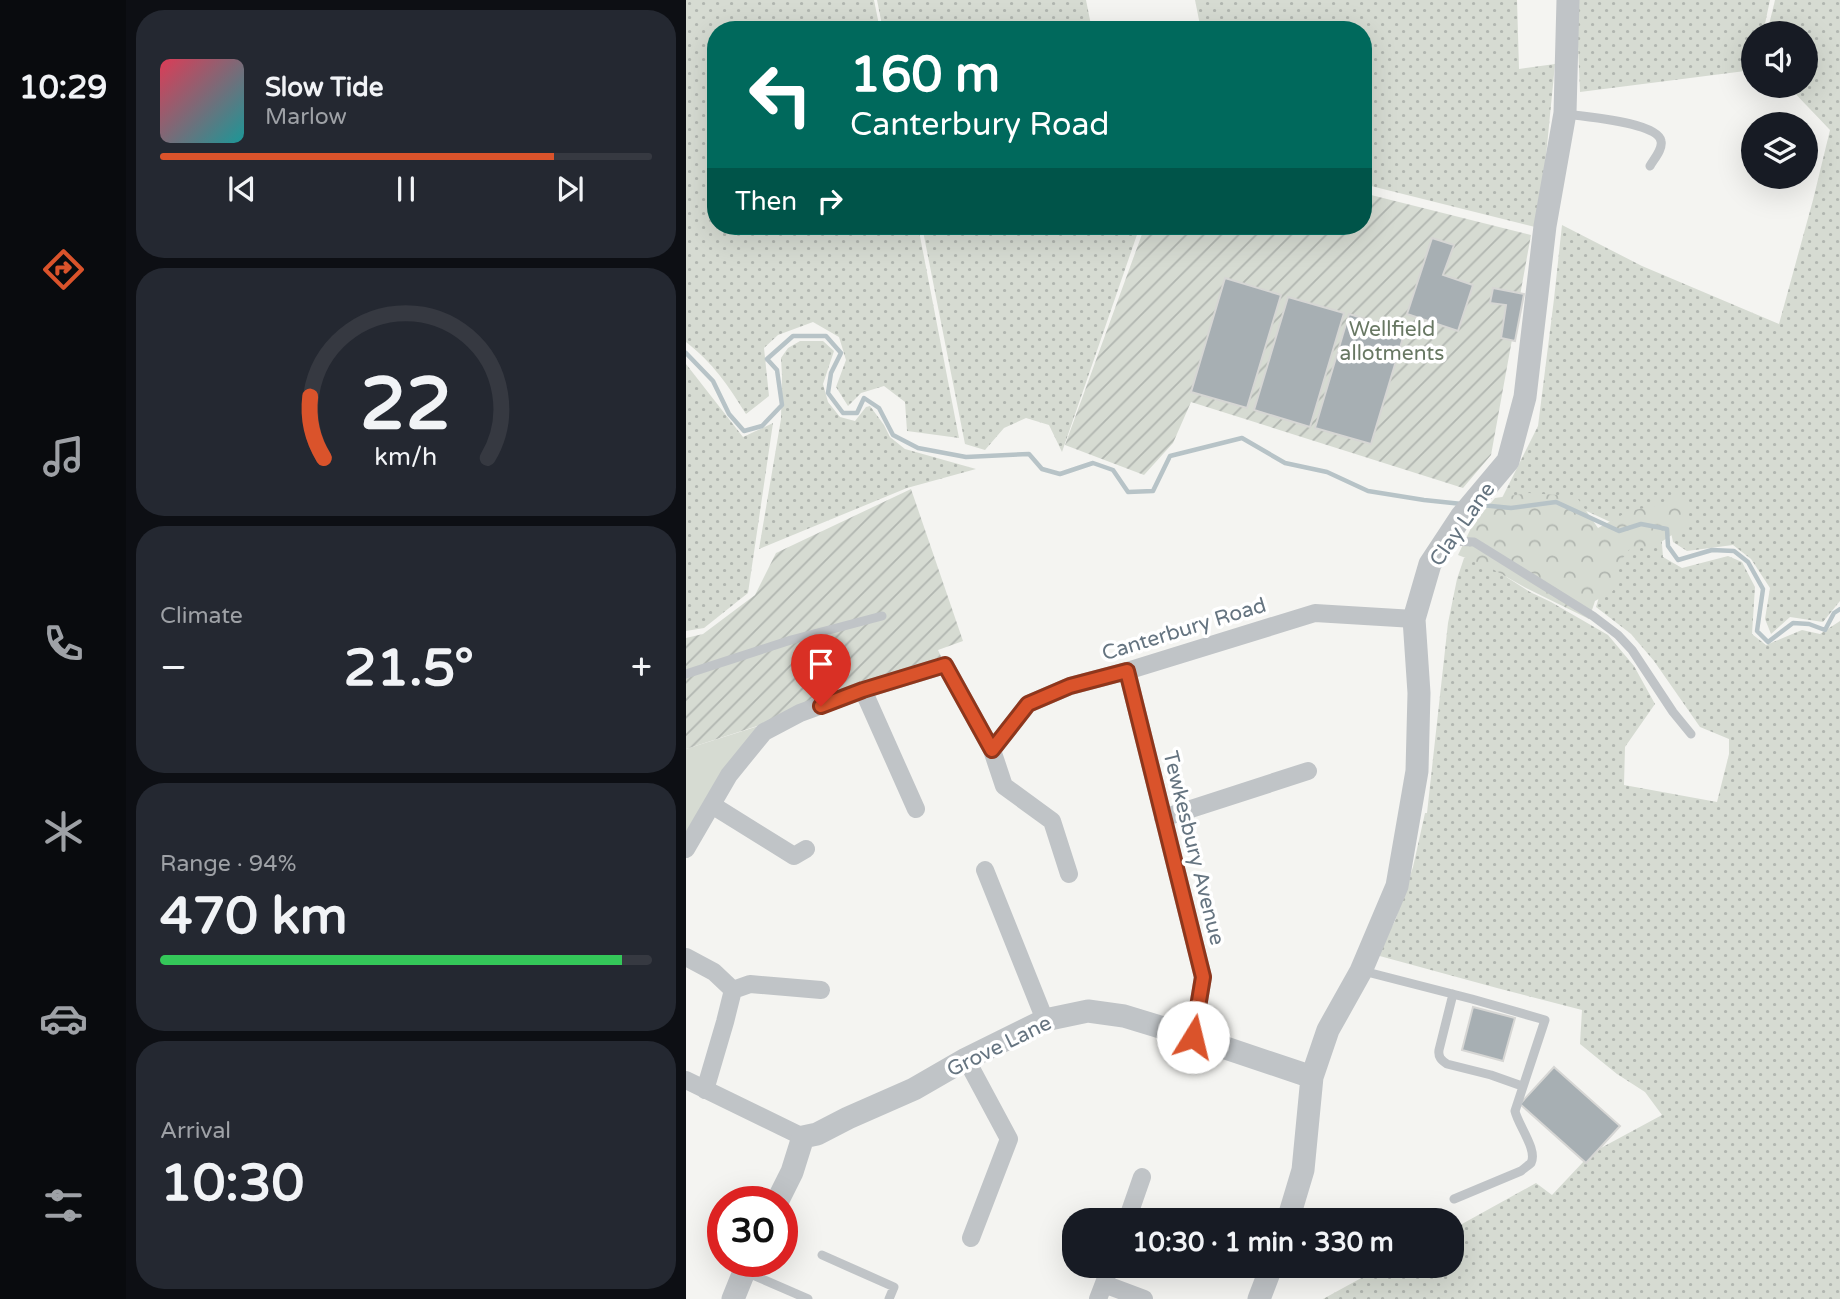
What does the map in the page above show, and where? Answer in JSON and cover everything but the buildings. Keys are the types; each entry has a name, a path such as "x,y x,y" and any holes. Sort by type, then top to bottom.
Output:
{"street":[{"name":"Clay Lane","path":"1292,1208 1303,1170 1312,1077 1328,1030 1361,971 1397,886 1417,771 1419,693 1414,619 1430,564 1461,517 1508,461 1525,397 1545,226 1565,113 1567,0"},
{"name":"Canterbury Road","path":"992,750 1028,704 1070,686 1315,613 1414,619"},
{"path":"686,849 729,775 764,732 800,713 945,665 992,750 1004,786 1052,821 1069,874"},
{"name":"Tewkesbury Avenue","path":"1127,671 1203,977 1193,1037"},
{"path":"863,690 916,809"},
{"path":"1163,818 1308,771"},
{"path":"712,805 793,856 806,849"},
{"path":"985,870 1045,1020"},
{"path":"686,957 714,972 733,990"},
{"path":"733,990 750,984 821,990"},
{"path":"705,1090 733,990"},
{"name":"Grove Lane","path":"803,1137 817,1135 914,1089 966,1059 1045,1020 1088,1011 1124,1016 1312,1077"},
{"path":"966,1059 1009,1139 971,1238"},
{"path":"686,1080 803,1137 785,1186"},
{"path":"1131,1208 1142,1177"},
{"path":"733,1299 742,1277"},
{"path":"1259,1299 1267,1278"},
{"path":"1101,1291 1144,1299"}],"lane":[{"path":"1565,113 1637,125 1656,133 1661,140 1661,149 1650,166"},
{"path":"1446,540 1474,542 1582,609 1618,635 1632,650 1690,734"},
{"path":"686,674 812,634 882,617"},
{"path":"1361,971 1545,1020 1515,1111 1533,1154 1531,1163 1521,1171 1454,1199"},
{"path":"1453,994 1438,1056 1447,1064 1522,1086"},
{"path":"822,1255 894,1287 890,1299"},
{"path":"767,1277 808,1299"}],"green space":[{"path":"686,0 874,0 878,21 707,21 707,235 920,235 959,438 907,431 905,402 884,386 861,393 848,406 836,387 846,360 839,337 813,322 778,335 764,348 769,396 746,414 719,375 686,342"},
{"path":"877,0 1086,0 1090,21 881,21"},
{"path":"1195,0 1517,0 1519,69 1555,64 1539,228 1372,186 1372,21 1199,21"},
{"path":"1576,0 1770,0 1766,21 1741,21 1741,72 1580,92"},
{"path":"1775,0 1840,0 1840,601 1823,622 1790,617 1771,634 1765,619 1770,588 1751,559 1733,545 1687,551 1673,542 1669,523 1619,526 1554,496 1500,502 1538,426 1562,225 1642,266 1779,324 1816,189 1818,189 1830,130 1818,117 1818,112 1813,112 1799,98 1818,98 1818,21 1770,21"},
{"name":"Wellfield allotments","path":"1372,195 1531,235 1491,455 1463,488 1191,402 1173,443 1144,475 1065,445 1142,235 1372,235"},
{"path":"924,235 1137,235 1062,452 1049,425 1026,418 1004,428 985,450 965,444"},
{"path":"800,341 823,341 834,351 823,384 828,402 840,417 855,421 866,407 870,406 890,437 905,449 976,469 907,488 759,549 781,419 781,358 788,348"},
{"path":"686,364 743,437 773,423 748,593 704,628 686,631"},
{"path":"911,489 963,641 938,650 945,665 686,749 686,638 703,634 755,595 776,553"},
{"path":"1529,493 1578,499 1598,528 1629,511 1660,505 1673,494 1689,503 1687,525 1652,548 1631,547 1620,562 1613,591 1595,601 1589,619 1489,567 1458,555 1473,524 1495,498"},
{"path":"1661,531 1663,557 1682,568 1728,556 1742,562 1755,587 1752,634 1766,645 1802,630 1820,634 1840,621 1840,1299 1323,1299 1361,1278 1464,1278 1464,1223 1536,1183 1552,1195 1599,1149 1662,1115 1645,1092 1617,1074 1580,1044 1582,1010 1376,955 1395,921 1427,813 1448,623 1464,558 1475,557 1530,592 1608,635 1634,666 1655,704 1625,747 1624,785 1717,802 1729,754 1729,739 1700,727 1654,661 1631,634 1596,607 1611,557"},
{"path":"800,713 764,733 686,847 686,749"}],"waterway":[{"path":"686,353 713,381 729,414 744,431 762,426 782,405 777,370 767,359 793,336 826,336 841,353 831,373 828,393 843,413 857,413 864,398 879,408 893,435 918,448 966,457 1029,454 1042,469 1060,474 1093,463 1113,470 1128,492 1153,491 1170,456 1242,438 1285,463 1327,472 1368,491 1462,504"},
{"path":"1481,505 1511,508 1556,502 1619,531 1641,524 1667,529 1668,546 1678,560 1712,550 1734,551 1748,562 1763,589 1757,631 1768,642 1793,623 1809,624 1825,630 1834,613 1840,609"}],"route":[{"path":"821,706 945,665 992,750 1028,704 1070,686 1127,671 1203,977 1193,1037"}]}
